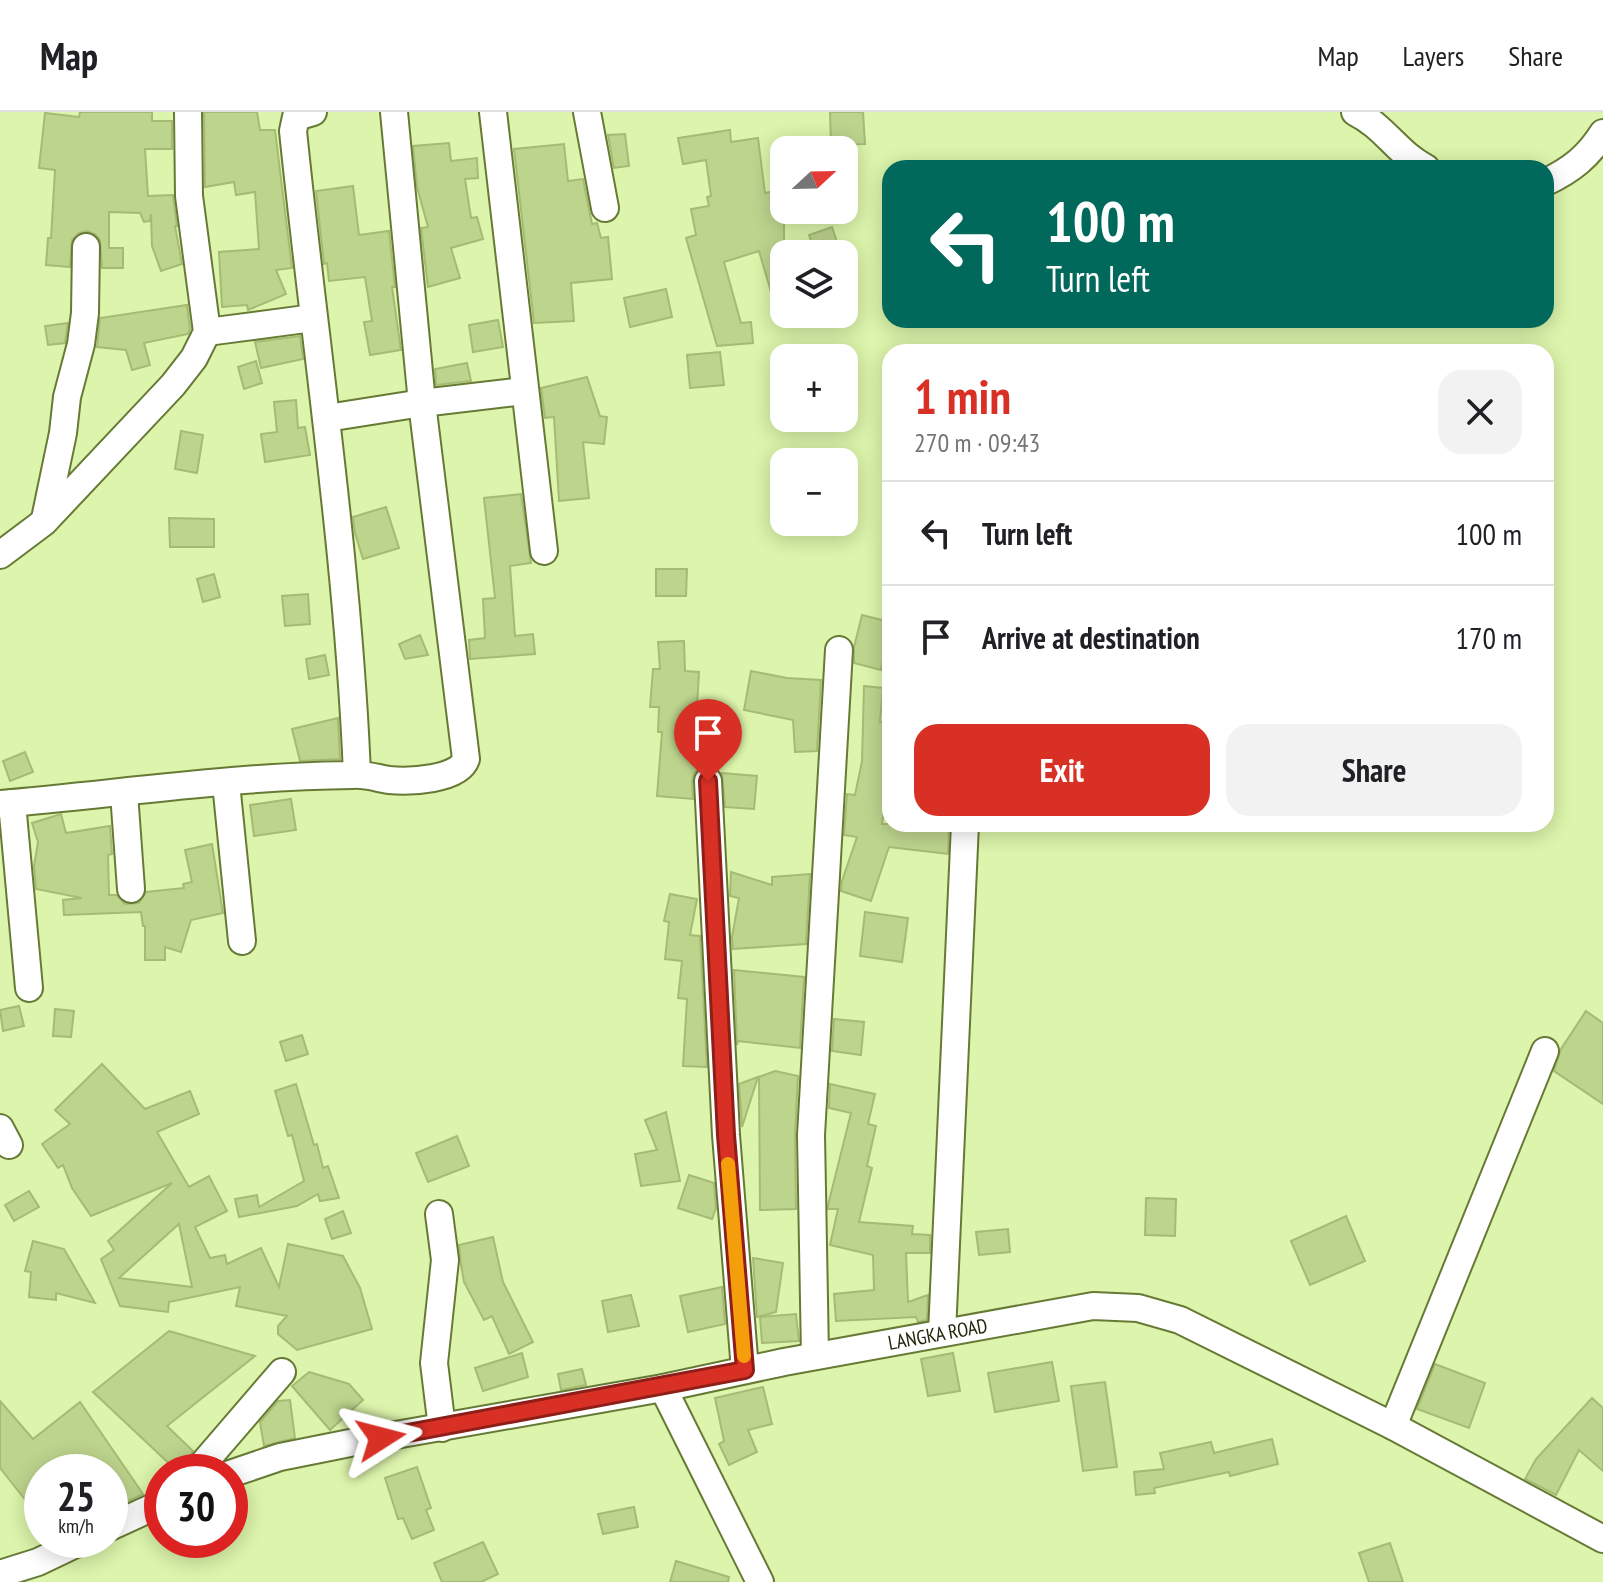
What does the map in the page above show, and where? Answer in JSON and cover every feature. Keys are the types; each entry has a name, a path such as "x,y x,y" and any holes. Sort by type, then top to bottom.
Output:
{"street":[{"path":"0,555 44,522 173,385 194,358 207,332 189,196 188,112"},
{"path":"313,112 296,117 293,131 327,418 352,686 357,774"},
{"path":"29,988 6,804 357,774 390,780 420,780 464,768 466,759 422,403 394,112"},
{"path":"493,112 544,551"},
{"path":"587,112 605,208"},
{"path":"1355,112 1373,121 1410,160"},
{"path":"1554,178 1570,171 1593,149 1603,133"},
{"path":"44,522 63,433 67,397 81,344 86,247"},
{"path":"207,332 313,318"},
{"path":"327,418 524,391"},
{"path":"815,1356 811,1135 839,650"},
{"path":"708,781 726,1135 745,1370"},
{"path":"226,783 242,941"},
{"path":"124,793 131,889"},
{"path":"942,1333 965,832"},
{"path":"1393,1426 1545,1051"},
{"path":"439,1214 445,1260 434,1363 442,1428"},
{"name":"LANGKA ROAD","path":"248,1468 280,1457 663,1388 942,1333 1093,1306 1138,1308 1180,1320 1393,1426 1603,1539"},
{"path":"211,1454 282,1372"},
{"path":"663,1388 760,1582"},
{"path":"0,1574 46,1558"}],"building":[{"path":"80,112 152,112 152,121 172,121 172,149 145,149 148,196 173,195 182,264 161,271 152,246 151,214 150,221 144,222 140,213 109,212 109,248 123,248 123,268 102,268 100,240 87,231 79,233 72,240 70,267 46,265 48,238 51,238 55,170 39,168 45,113 79,117"},
{"path":"204,112 257,112 260,130 275,130 292,268 276,270 286,294 248,310 247,305 222,307 219,252 259,249 255,192 236,195 234,182 205,187"},
{"path":"830,112 863,112 865,144 858,144 858,136 831,136"},
{"path":"730,130 731,142 758,138 765,193 770,192 770,224 784,224 784,240 770,240 770,288 759,251 724,262 741,323 751,322 753,343 717,346 686,238 696,235 691,209 709,206 707,197 711,196 706,160 683,164 678,138"},
{"path":"625,134 629,166 614,168 608,135"},
{"path":"449,143 451,161 477,158 478,178 465,179 471,218 477,217 483,239 451,248 460,278 428,287 421,228 428,227 417,187 413,146"},
{"path":"564,144 568,181 583,179 592,224 597,223 601,238 608,237 612,279 571,283 574,321 534,323 514,149"},
{"path":"353,186 359,235 389,231 395,287 392,287 401,350 370,355 364,322 372,321 365,277 329,281 327,263 324,264 316,191"},
{"path":"832,227 836,240 811,240 809,235"},
{"path":"666,289 672,317 630,327 624,298"},
{"path":"187,305 188,334 144,343 150,365 132,370 126,350 97,347 100,318"},
{"path":"498,320 503,347 473,352 469,325"},
{"path":"68,323 65,343 48,345 45,326"},
{"path":"300,336 303,359 261,368 255,342"},
{"path":"720,352 724,385 690,388 687,355"},
{"path":"256,361 262,383 244,389 238,367"},
{"path":"467,363 471,381 436,385 435,369"},
{"path":"587,377 600,416 607,417 604,444 583,442 589,498 559,501 554,417 545,418 541,388"},
{"path":"296,400 298,428 305,427 310,455 265,462 261,434 277,432 274,402"},
{"path":"181,431 203,435 197,473 175,469"},
{"path":"521,494 531,563 510,566 515,636 533,634 535,654 470,659 469,640 485,638 483,599 495,598 484,498"},
{"path":"386,507 399,548 363,559 353,517"},
{"path":"169,518 214,519 214,547 170,547"},
{"path":"656,569 687,569 686,596 656,596"},
{"path":"214,574 220,597 203,602 197,579"},
{"path":"308,594 310,624 285,626 282,596"},
{"path":"862,615 882,620 881,670 854,663 854,647"},
{"path":"420,635 428,655 405,659 399,644"},
{"path":"684,641 685,671 699,672 695,742 703,743 701,767 694,773 692,781 693,799 657,796 662,732 658,732 659,707 650,707 653,669 660,669 658,642"},
{"path":"325,655 329,675 309,679 306,659"},
{"path":"751,671 821,680 817,751 795,752 793,720 744,710"},
{"path":"864,686 882,688 882,832 949,832 948,854 889,847 871,901 841,891 857,837 844,835 847,794 855,795 862,761"},
{"path":"338,718 340,759 300,761 292,729"},
{"path":"25,752 33,772 10,781 3,761"},
{"path":"722,773 757,776 754,809 725,807"},
{"path":"291,799 296,830 254,836 250,805"},
{"path":"61,814 66,833 110,826 112,854 108,855 109,895 117,895 125,904 139,903 146,892 184,888 183,884 192,882 185,850 212,844 223,913 191,920 181,952 165,947 165,960 145,960 145,926 141,912 64,915 63,900 82,898 36,889 34,866 38,842 32,823"},
{"path":"731,872 772,885 772,877 810,874 806,944 733,949 739,898 730,896"},
{"path":"670,894 697,899 690,935 700,936 707,1067 683,1066 687,999 678,998 682,961 665,959 669,922 664,921"},
{"path":"865,912 908,918 902,962 860,956"},
{"path":"734,970 804,977 800,1048 738,1041 737,1045"},
{"path":"19,1006 24,1026 3,1031 0,1010"},
{"path":"55,1009 74,1011 71,1037 53,1036"},
{"path":"1586,1011 1603,1023 1603,1104 1554,1071 1561,1049"},
{"path":"834,1019 864,1022 861,1055 832,1051"},
{"path":"302,1035 308,1054 286,1061 280,1042"},
{"path":"102,1064 145,1109 190,1091 199,1114 157,1132 189,1187 209,1176 227,1211 195,1227 210,1258 225,1255 227,1264 261,1248 279,1287 288,1244 343,1256 360,1288 372,1329 297,1350 278,1334 278,1326 287,1316 236,1306 240,1287 169,1302 168,1312 120,1306 101,1259 114,1250 108,1241 172,1183 91,1216 72,1188 63,1165 58,1168 42,1144 70,1124 55,1110","holes":["179,1224 192,1287 119,1278"]},
{"path":"775,1071 798,1076 796,1209 760,1210 759,1077"},
{"path":"758,1077 742,1127 739,1084"},
{"path":"296,1084 314,1145 317,1144 323,1168 328,1166 339,1198 320,1201 318,1194 297,1206 239,1217 235,1199 257,1195 259,1207 304,1181 292,1135 288,1136 275,1091"},
{"path":"830,1084 875,1094 868,1124 876,1126 867,1166 872,1168 859,1222 913,1226 912,1234 930,1235 930,1253 906,1253 908,1302 928,1295 927,1320 918,1322 916,1317 836,1321 834,1294 874,1290 873,1255 830,1245 838,1209 828,1209 828,1205 851,1113 829,1108"},
{"path":"666,1112 680,1181 641,1186 635,1154 657,1150 645,1120"},
{"path":"457,1136 469,1166 428,1182 416,1153"},
{"path":"689,1175 714,1183 716,1208 712,1219 678,1208"},
{"path":"29,1191 39,1207 14,1221 5,1205"},
{"path":"1146,1198 1176,1199 1175,1236 1145,1235"},
{"path":"343,1211 351,1233 332,1239 325,1219"},
{"path":"1346,1216 1365,1261 1310,1285 1291,1241"},
{"path":"1008,1229 1010,1252 979,1255 976,1232"},
{"path":"493,1237 503,1282 533,1342 509,1354 492,1316 484,1320 464,1282 461,1265 459,1245"},
{"path":"33,1241 64,1249 95,1303 56,1293 56,1300 29,1297 31,1272 25,1271"},
{"path":"753,1258 783,1263 776,1312 757,1317"},
{"path":"722,1287 725,1324 688,1332 680,1296"},
{"path":"631,1295 639,1326 608,1332 602,1301"},
{"path":"796,1314 799,1341 762,1343 760,1317"},
{"path":"169,1331 255,1356 167,1426 193,1451 191,1454 159,1454 93,1392"},
{"path":"522,1353 528,1377 483,1391 475,1368"},
{"path":"953,1353 960,1391 928,1396 921,1359"},
{"path":"1052,1362 1059,1401 995,1412 988,1373"},
{"path":"1435,1364 1485,1383 1469,1428 1417,1409"},
{"path":"582,1369 586,1385 561,1390 558,1374"},
{"path":"309,1372 349,1384 363,1400 330,1430 292,1386"},
{"path":"1105,1382 1117,1467 1083,1471 1071,1386"},
{"path":"763,1387 772,1424 748,1430 757,1452 729,1465 719,1444 724,1441 715,1398"},
{"path":"1592,1398 1603,1408 1603,1471 1579,1450 1556,1495 1525,1479 1536,1459"},
{"path":"290,1400 295,1438 264,1446 260,1422 278,1401"},
{"path":"0,1401 33,1439 80,1402 116,1454 24,1454 24,1498 0,1468"},
{"path":"1272,1439 1278,1464 1230,1476 1229,1472 1154,1488 1155,1493 1136,1495 1134,1472 1164,1469 1160,1453 1211,1442 1214,1453"},
{"path":"417,1467 431,1508 426,1510 434,1530 412,1539 403,1518 398,1519 385,1478"},
{"path":"128,1472 143,1494 128,1501"},
{"path":"634,1507 638,1527 603,1534 598,1514"},
{"path":"483,1542 498,1574 481,1582 442,1582 434,1563"},
{"path":"1390,1543 1403,1582 1369,1582 1359,1553"},
{"path":"676,1561 729,1577 728,1582 670,1582"}],"slow traffic":[{"path":"728,1164 744,1356"}],"route":[{"path":"381,1438 663,1388 745,1370 726,1135 708,781"}]}
